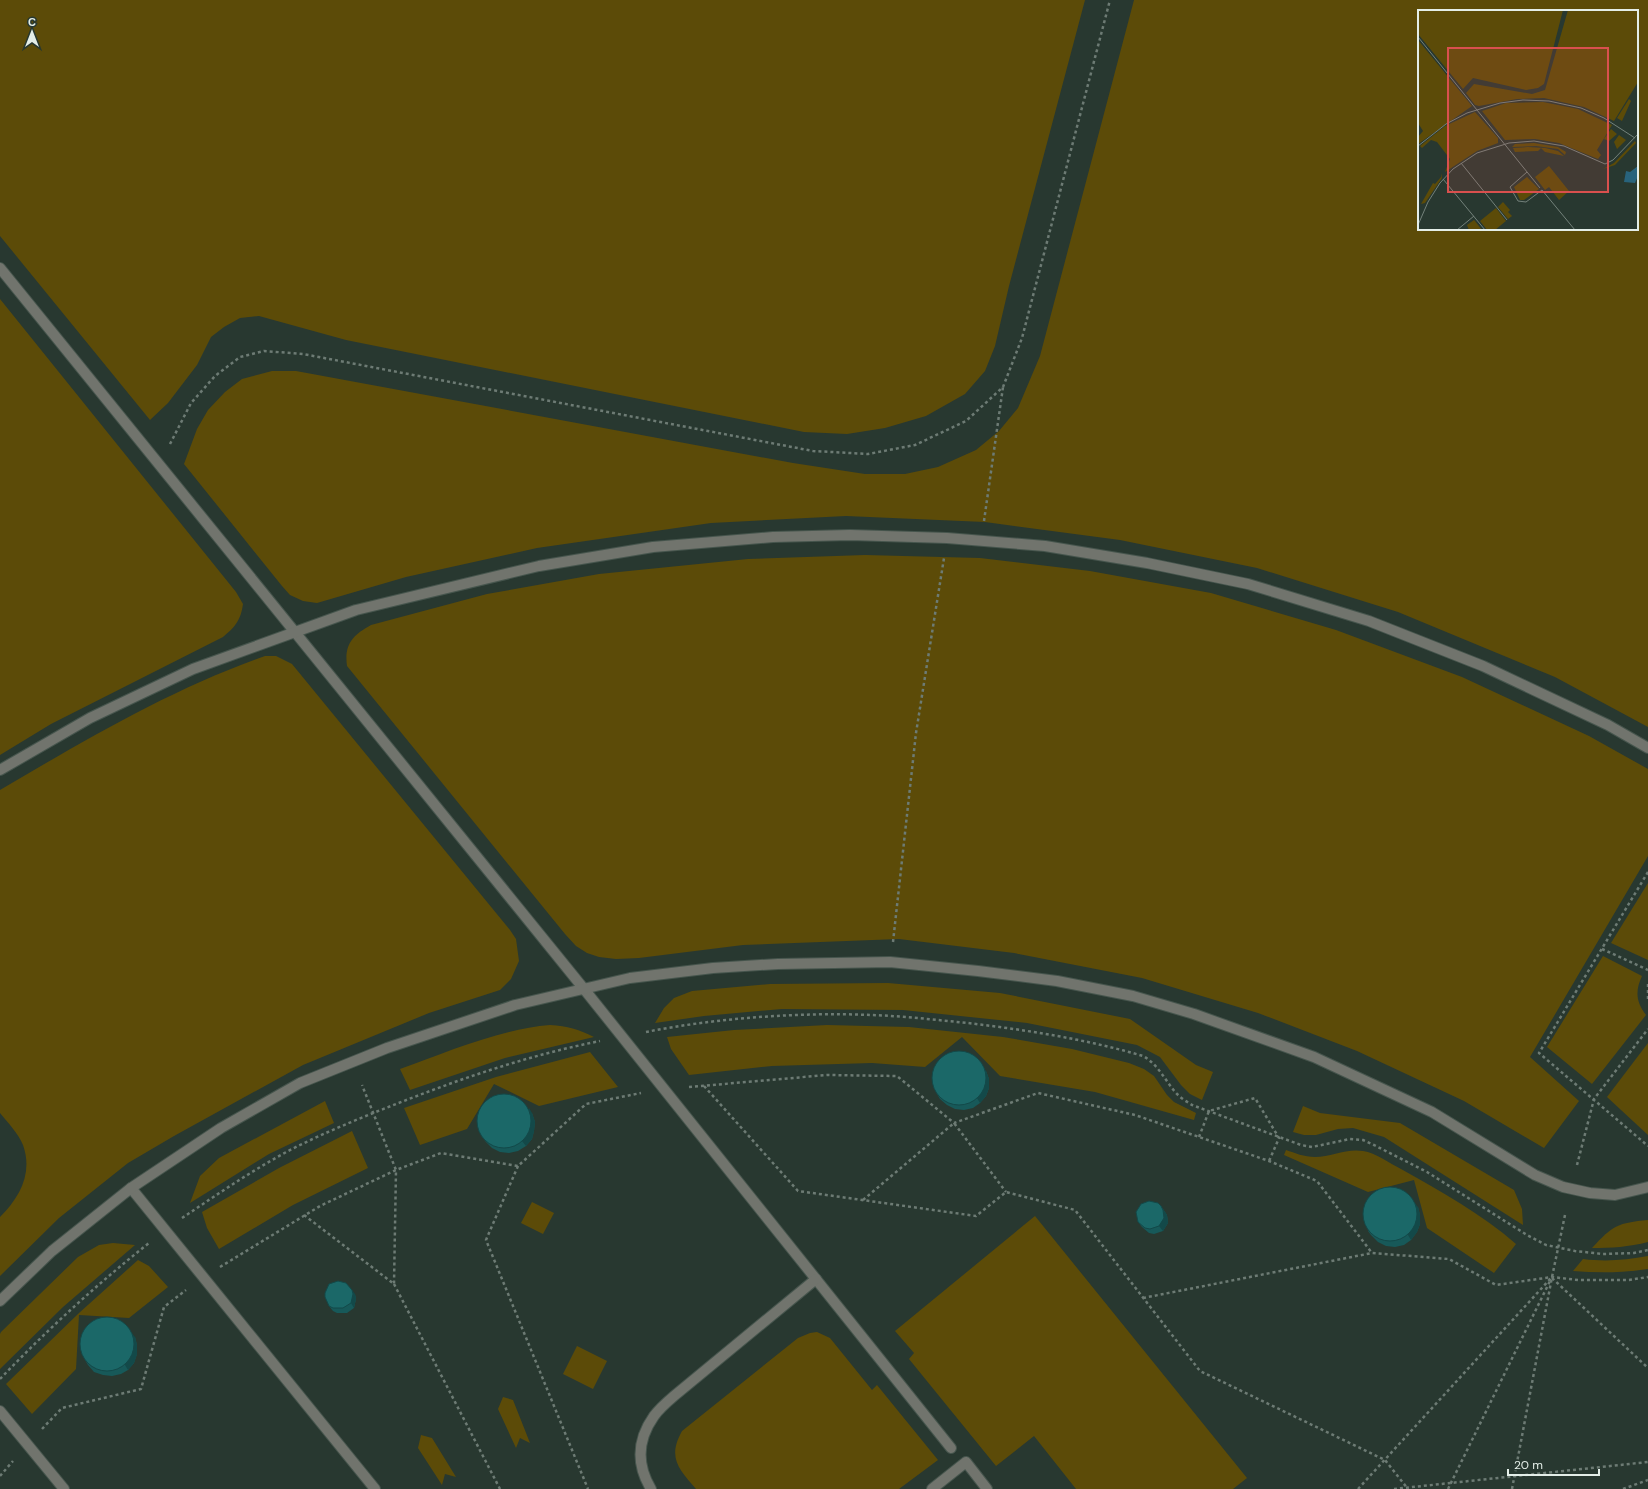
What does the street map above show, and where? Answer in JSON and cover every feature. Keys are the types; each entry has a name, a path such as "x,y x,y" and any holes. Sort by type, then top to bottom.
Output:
{"lane":[{"path":"0,268 584,989 951,1448"},
{"path":"0,770 90,718 193,669 356,610 539,566 653,547 773,537 850,534 947,538 1045,546 1154,564 1248,584 1369,621 1483,666 1608,725 1648,748"},
{"path":"0,1302 52,1251 131,1188 221,1128 300,1083 387,1048 515,1005 630,978 713,968 778,964 890,962 1057,981 1133,996 1194,1014 1314,1057 1432,1112 1535,1175 1563,1187 1590,1193 1614,1195 1648,1187"},
{"path":"131,1188 375,1489"},
{"path":"651,1489 643,1476 640,1456 643,1437 654,1416 674,1396 816,1279"},
{"path":"0,1411 64,1489"},
{"path":"932,1489 966,1462 987,1489"}],"path":[{"path":"981,541 1003,387 1022,338 1110,0"},
{"path":"159,464 191,403 215,376 240,357 264,352 303,354 813,451 868,454 915,445 966,421 1003,387"},
{"path":"890,962 916,733 947,538"},
{"path":"1648,872 1539,1053 1648,1146"},
{"path":"1602,949 1648,970"},
{"path":"1648,984 1648,1000"},
{"path":"0,1379 37,1341 102,1281 165,1230 228,1187 292,1149 373,1112 450,1083 523,1060 591,1043 655,1030 730,1020 809,1015 872,1015 1003,1027 1071,1039 1143,1056 1151,1060 1178,1095 1192,1105 1301,1145 1312,1147 1350,1139 1363,1140 1427,1172 1526,1236 1546,1244 1575,1251 1603,1254 1634,1253 1648,1250"},
{"path":"1577,1165 1594,1099 1648,1029"},
{"path":"362,1085 396,1170 394,1284"},
{"path":"704,1086 798,1191 976,1216 1006,1192"},
{"path":"1209,1111 1255,1098 1279,1138"},
{"path":"1199,1137 1209,1111"},
{"path":"863,1200 954,1123 1006,1192 1075,1210 1200,1371 1384,1460 1408,1488"},
{"path":"1269,1161 1279,1138"},
{"path":"518,1166 486,1240 588,1489"},
{"path":"304,1215 394,1284 500,1489"},
{"path":"1512,1489 1565,1215"},
{"path":"1143,1298 1372,1253"},
{"path":"1552,1277 1578,1280 1628,1280 1648,1277"},
{"path":"1552,1277 1648,1368"},
{"path":"1358,1489 1552,1277"},
{"path":"1448,1489 1552,1277"},
{"path":"1394,1489 1648,1462"},
{"path":"1623,1489 1648,1480"}],"shaded area":[{"path":"0,0 1085,0 1009,286 995,346 985,371 965,394 926,416 885,428 847,434 804,432 346,340 259,316 240,318 224,327 211,337 197,365 168,403 150,420 0,236"},
{"path":"1134,0 1648,0 1648,727 1555,677 1398,612 1257,568 1120,540 985,522 846,516 711,523 537,548 406,577 317,603 303,601 290,595 282,586 184,464 197,429 208,410 225,392 242,379 272,371 296,371 793,463 865,474 905,474 938,467 976,450 999,431 1018,408 1040,356"},
{"path":"0,299 236,592 243,604 237,623 223,637 51,724 0,755"},
{"path":"865,555 980,558 1090,571 1211,593 1336,630 1462,677 1589,736 1648,769 1648,856 1530,1057 1579,1101 1544,1148 1464,1101 1357,1051 1258,1013 1142,978 1014,953 899,939 743,945 639,958 616,959 599,957 587,953 576,946 565,934 347,666 346,658 351,641 359,633 371,625 487,594 599,574 748,559"},
{"path":"265,656 276,656 292,664 510,930 516,939 519,961 511,979 500,990 429,1013 303,1065 128,1163 59,1218 0,1276 0,1217 19,1193 23,1184 26,1155 18,1136 0,1113 0,790 96,734 162,700 230,669"},
{"path":"1648,883 1648,960 1611,943"},
{"path":"1603,956 1642,976 1638,987 1638,1001 1646,1015 1592,1084 1547,1047"},
{"path":"888,983 1000,993 1130,1019 1196,1065 1213,1072 1202,1100 1190,1094 1181,1085 1160,1057 1137,1045 1027,1023 903,1010 782,1009 704,1016 655,1023 664,1008 674,998 692,991 770,984"},
{"path":"550,1025 573,1028 594,1037 505,1058 410,1090 400,1069 493,1036 531,1027"},
{"path":"827,1025 909,1027 1003,1037 1072,1049 1129,1063 1144,1069 1154,1076 1167,1095 1174,1102 1196,1113 1194,1120 1095,1092 1000,1076 962,1037 925,1067 872,1063 772,1066 689,1075 671,1049 667,1037 734,1030"},
{"path":"1648,1043 1648,1135 1607,1097"},
{"path":"590,1052 618,1087 539,1106 494,1084 467,1129 420,1145 404,1108 496,1077"},
{"path":"325,1101 334,1123 269,1154 190,1203 200,1176 219,1158"},
{"path":"1303,1106 1320,1113 1400,1123 1514,1190 1522,1209 1523,1225 1384,1137 1353,1128 1338,1129 1316,1135 1304,1135 1293,1132"},
{"path":"352,1131 368,1168 293,1205 219,1249 207,1228 202,1212 279,1168"},
{"path":"1286,1150 1311,1157 1327,1156 1357,1150 1373,1154 1416,1177 1460,1204 1503,1233 1516,1244 1494,1273 1427,1228 1414,1180 1368,1192 1284,1155"},
{"path":"532,1202 554,1213 543,1234 521,1223"},
{"path":"1035,1216 1247,1478 1233,1489 1076,1489 1034,1436 996,1466 909,1359 914,1353 895,1331"},
{"path":"1648,1220 1648,1242 1620,1247 1592,1248 1605,1234 1617,1226 1630,1222"},
{"path":"113,1243 135,1245 63,1307 0,1369 1,1332 78,1257 99,1245"},
{"path":"1648,1256 1648,1269 1610,1272 1573,1271 1583,1259 1616,1260"},
{"path":"138,1260 149,1266 168,1287 129,1318 79,1315 76,1369 32,1414 6,1384 79,1313"},
{"path":"817,1332 830,1338 872,1390 877,1385 938,1460 899,1489 696,1489 680,1469 675,1456 675,1449 682,1431 798,1338"},
{"path":"577,1346 607,1361 593,1389 563,1374"},
{"path":"503,1397 513,1400 530,1443 520,1438 516,1448 498,1409"},
{"path":"421,1435 432,1438 456,1477 445,1474 442,1485 418,1448"}],"building":[{"path":"954,1051 964,1051 978,1059 984,1068 986,1078 984,1088 978,1097 964,1105 954,1105 944,1100 937,1093 932,1083 932,1073 937,1063 944,1056"},
{"path":"504,1094 514,1096 523,1102 529,1111 531,1121 529,1131 523,1140 514,1146 504,1148 494,1146 485,1140 479,1131 477,1121 479,1111 485,1102 494,1096"},
{"path":"1385,1187 1395,1187 1409,1195 1415,1204 1417,1214 1415,1224 1409,1233 1395,1241 1385,1241 1375,1236 1368,1229 1363,1219 1363,1209 1368,1199 1375,1192"},
{"path":"1149,1201 1158,1203 1161,1206 1164,1218 1159,1226 1150,1229 1145,1228 1138,1222 1136,1212 1141,1204"},
{"path":"338,1281 346,1283 352,1290 353,1294 351,1303 343,1308 333,1308 329,1306 325,1293 329,1284"},
{"path":"107,1317 117,1319 126,1325 132,1334 134,1344 132,1354 126,1363 117,1369 107,1371 97,1369 88,1363 82,1354 80,1344 82,1334 88,1325 97,1319"}]}
